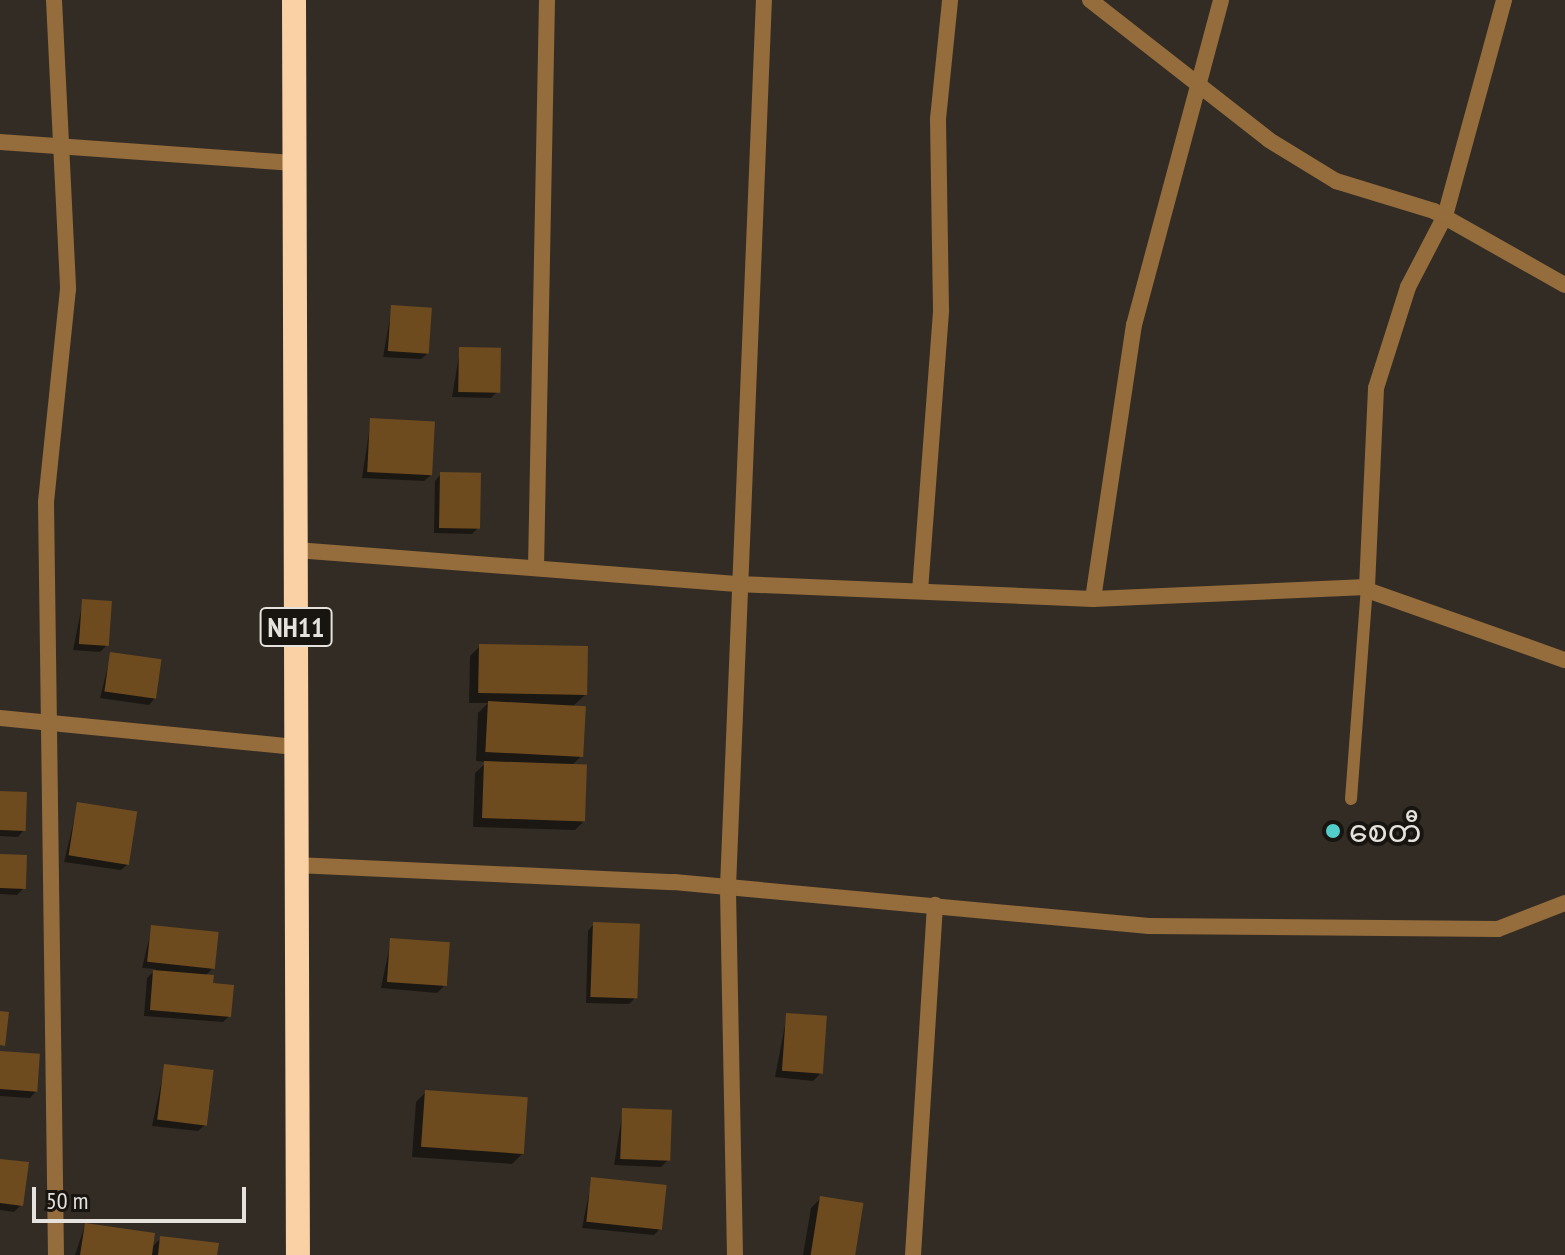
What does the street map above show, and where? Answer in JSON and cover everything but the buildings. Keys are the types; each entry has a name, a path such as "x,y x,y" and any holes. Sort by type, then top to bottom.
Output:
{"highway":[{"name":"NH11","path":"294,0 298,1255"}],"street":[{"path":"54,0 68,289 46,502 56,1255"},
{"path":"536,568 547,0"},
{"path":"735,1255 728,887 737,584 764,0"},
{"path":"920,591 941,310 938,119 950,0"},
{"path":"1090,0 1195,81 1336,181 1445,216 1565,285"},
{"path":"1093,599 1134,325 1195,81 1221,0"},
{"path":"1367,589 1376,388 1408,287 1445,216 1504,0"},
{"path":"0,142 294,163"},
{"path":"296,550 737,584 1093,599 1367,589 1565,660"},
{"path":"0,718 296,747"},
{"path":"296,865 728,887 1149,926 1498,929 1565,903"},
{"path":"913,1255 935,905"}],"lane":[{"path":"1351,799 1367,589"}],"place":[{"name":"စေတီ","path":"1333,831"}]}
